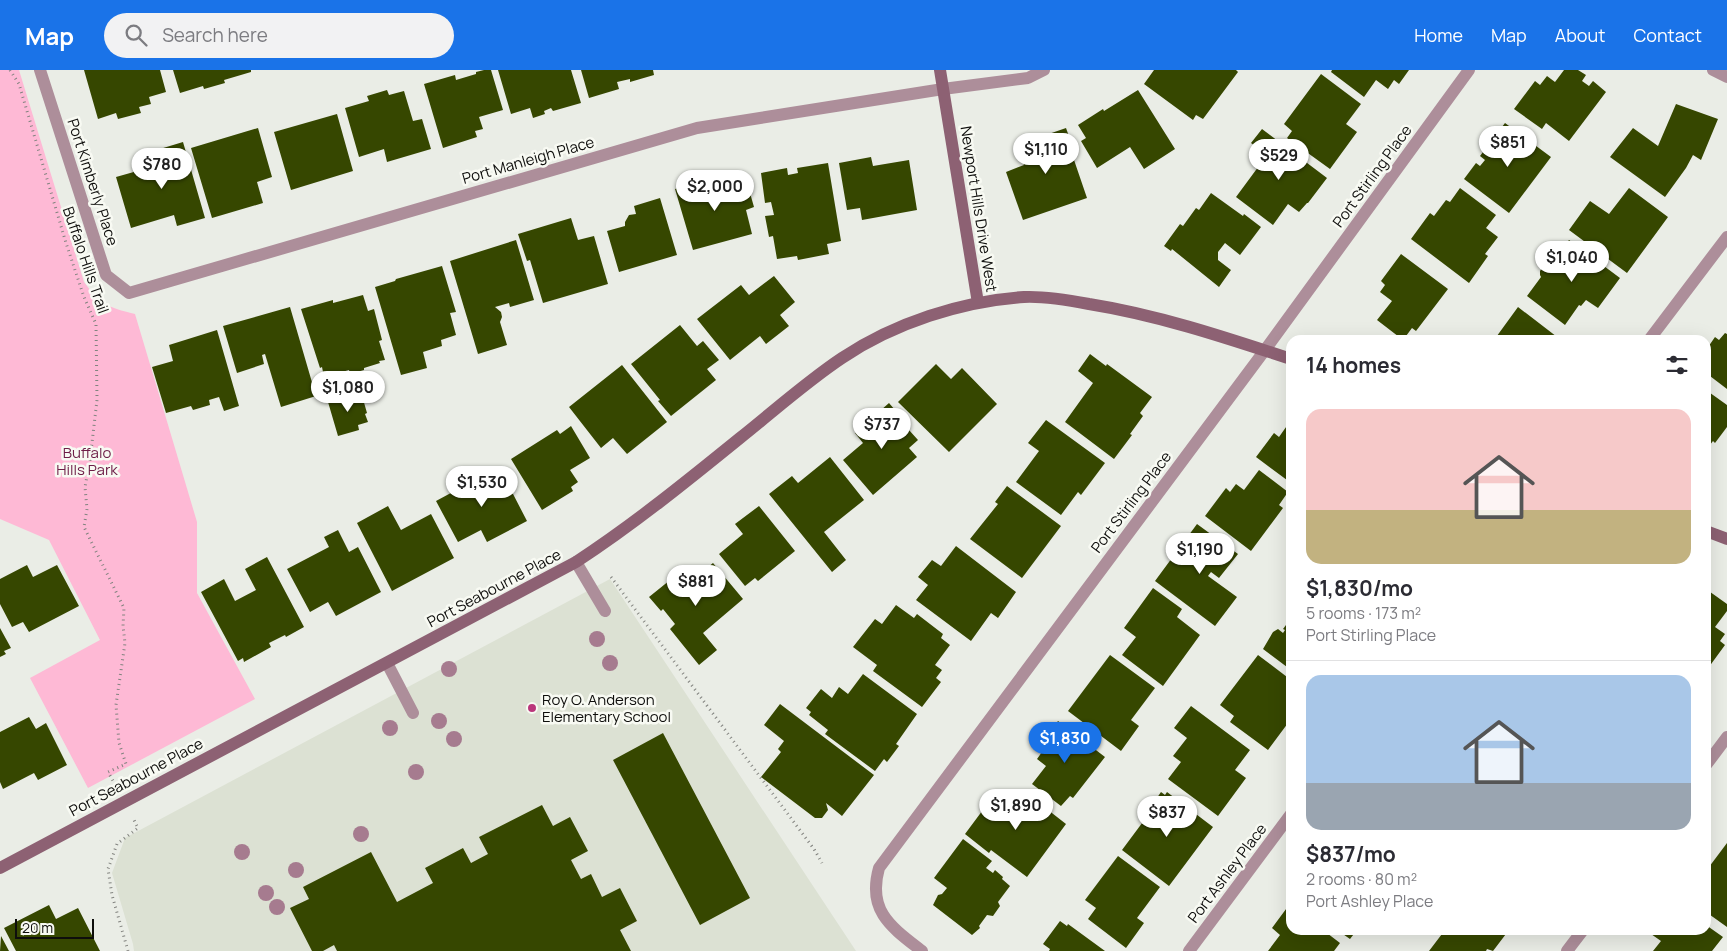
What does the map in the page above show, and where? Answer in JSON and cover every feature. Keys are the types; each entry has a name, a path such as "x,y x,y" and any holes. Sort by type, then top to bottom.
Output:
{"street":[{"name":"Port Kimberly Place","path":"40,70 106,275 129,293"},
{"name":"Newport Hills Drive West","path":"940,70 978,303 1026,297 1098,305 1197,328 1286,357"},
{"name":"Port Manleigh Place","path":"129,293 697,128 942,89 1028,78 1044,70"},
{"name":"Port Stirling Place","path":"922,951 890,925 879,908 875,890 879,868 1265,350 1469,70"},
{"path":"1713,70 1727,77"},
{"path":"1652,335 1727,237"},
{"name":"Port Seabourne Place","path":"0,868 576,562 641,517 822,372 844,357 867,343 913,322 978,303"},
{"path":"1711,532 1727,540"},
{"path":"576,562 605,611"},
{"path":"387,663 413,713"},
{"path":"1711,758 1727,737"},
{"name":"Port Ashley Place","path":"1188,951 1286,821"},
{"path":"1567,951 1579,935"}],"path":[{"name":"Buffalo Hills Trail","path":"10,70 19,84 69,252 84,297 96,324 97,400 85,487 87,509 84,527 124,608 123,626 125,643 116,705 119,743 126,764 108,772"},
{"path":"610,577 808,841 822,863"},
{"path":"128,951 112,896 108,869 117,844 138,828 136,824"}],"shaded area":[{"name":"Roy O. Anderson Elementary School","path":"610,579 856,951 134,951 112,873 125,838"}],"green space":[{"name":"Buffalo Hills Park","path":"0,70 19,70 84,282 95,296 105,304 135,314 197,522 197,593 255,699 88,788 30,678 100,640 49,540 0,519"}],"building":[{"path":"84,70 160,70 166,92 149,97 151,104 139,107 141,113 118,119 116,113 98,119"},
{"path":"173,70 251,70 251,72 224,80 225,83 204,89 203,86 180,93"},
{"path":"484,70 491,70 503,110 479,117 483,129 475,131 477,137 443,148 424,84 455,75 456,80"},
{"path":"498,70 571,70 581,103 553,111 551,108 544,111 545,114 533,118 530,108 511,114"},
{"path":"581,70 653,70 654,75 630,82 630,79 617,82 619,89 589,98"},
{"path":"1154,70 1236,70 1238,72 1203,119 1196,115 1193,120 1144,84"},
{"path":"1332,70 1409,70 1399,84 1394,80 1388,89 1376,80 1364,97 1331,72"},
{"path":"1564,70 1578,70 1586,75 1582,81 1589,86 1593,81 1606,92 1569,141 1546,123 1542,129 1514,109 1535,81 1540,85 1547,76 1555,82"},
{"path":"1321,74 1361,104 1346,124 1357,132 1330,169 1287,138 1292,131 1284,124"},
{"path":"387,90 389,95 404,91 413,121 422,119 431,149 387,162 384,149 359,157 345,108 369,101 367,96"},
{"path":"1138,90 1175,149 1144,169 1130,147 1097,168 1081,141 1086,138 1078,125"},
{"path":"1676,104 1718,119 1701,160 1693,155 1665,197 1610,157 1633,128 1658,146"},
{"path":"337,114 353,171 291,190 274,132"},
{"path":"1505,123 1551,157 1509,213 1464,179 1476,163 1480,166 1485,160 1480,156"},
{"path":"258,128 272,177 257,182 263,203 212,218 191,148"},
{"path":"1066,128 1076,156 1073,157 1087,198 1023,220 1006,172 1024,165 1017,145"},
{"path":"1262,129 1327,178 1299,212 1288,204 1273,225 1236,197 1267,155 1251,143"},
{"path":"183,142 205,218 177,226 174,215 131,228 116,177 155,166 150,152"},
{"path":"871,157 873,166 909,160 917,210 862,220 860,208 847,210 839,163"},
{"path":"828,163 841,241 827,244 829,254 798,260 797,256 777,259 773,236 769,237 765,216 774,215 771,202 765,203 761,173 787,168 788,175 798,173 797,168"},
{"path":"746,179 754,207 746,210 752,234 693,250 675,189 703,181 706,190"},
{"path":"1460,188 1496,215 1486,228 1498,237 1485,254 1488,256 1469,283 1411,239 1430,213 1434,216 1446,200 1450,202"},
{"path":"1629,188 1668,217 1627,273 1569,230 1590,201 1609,214"},
{"path":"1211,193 1261,227 1240,255 1225,243 1218,252 1218,260 1231,270 1219,287 1172,249 1171,251 1164,246 1180,224 1183,226 1196,208 1199,210"},
{"path":"660,198 677,255 619,272 607,231 625,226 629,215 636,214 634,206"},
{"path":"571,218 578,240 594,236 608,284 543,303 530,260 527,261 518,234"},
{"path":"516,240 534,300 510,307 509,303 495,307 501,312 500,322 507,345 478,354 450,261"},
{"path":"1569,240 1620,278 1598,308 1586,300 1581,306 1579,305 1565,325 1527,296 1541,277 1540,271 1547,261 1553,261"},
{"path":"1401,254 1448,289 1416,331 1412,328 1407,335 1396,335 1377,320 1392,301 1380,292 1385,285 1381,281"},
{"path":"442,266 456,312 450,313 456,335 441,340 442,346 423,352 427,368 401,375 375,287"},
{"path":"774,276 795,302 780,315 789,326 766,344 760,336 730,360 697,319 741,285 749,295"},
{"path":"363,295 368,311 374,309 382,340 379,341 385,360 350,374 349,370 324,377 301,309 333,300 333,303"},
{"path":"290,307 316,396 281,407 265,354 262,355 264,364 237,373 223,326"},
{"path":"1518,307 1554,335 1498,335"},
{"path":"680,325 697,346 703,341 719,360 707,369 716,380 671,416 631,364"},
{"path":"217,330 239,406 224,411 219,397 209,400 210,405 193,410 191,406 166,413 152,367 173,361 169,345"},
{"path":"1725,333 1727,334 1727,389 1711,377 1711,343 1715,337 1719,340"},
{"path":"1090,354 1152,397 1140,413 1143,416 1130,434 1132,435 1114,459 1065,422 1093,383 1078,371"},
{"path":"936,364 951,379 962,368 997,404 949,452 898,402"},
{"path":"622,365 667,422 627,454 613,438 601,448 569,407"},
{"path":"361,392 368,422 358,425 359,430 338,436 328,402"},
{"path":"1711,394 1727,405 1727,427 1715,443 1713,441 1711,444"},
{"path":"889,403 901,417 899,419 918,440 909,448 917,457 873,495 843,460 863,443 855,433"},
{"path":"1046,420 1105,463 1081,495 1078,492 1061,515 1016,482 1039,451 1028,443"},
{"path":"571,426 590,458 570,470 578,482 571,487 573,491 542,510 511,459 557,430 560,434"},
{"path":"1286,427 1286,479 1256,457 1274,433 1279,437"},
{"path":"830,457 864,500 824,532 846,560 832,572 769,494 792,476 798,483"},
{"path":"499,467 527,521 487,542 481,530 458,542 436,501"},
{"path":"1259,470 1286,490 1286,495 1279,505 1283,508 1251,551 1205,516 1226,488 1230,492 1236,484 1244,490"},
{"path":"1007,486 1061,526 1022,578 970,539 998,504 995,502"},
{"path":"388,506 401,530 431,514 454,558 392,591 357,523"},
{"path":"759,506 795,551 758,581 755,578 745,586 719,554 743,534 735,524"},
{"path":"1197,524 1238,554 1219,578 1211,572 1208,576 1237,597 1215,626 1155,581"},
{"path":"338,530 349,552 358,547 381,592 336,616 328,602 310,612 287,569 329,547 324,537"},
{"path":"956,546 1016,592 998,618 991,613 971,641 916,600 928,585 918,577 932,560 941,566"},
{"path":"267,557 304,627 286,637 285,635 269,643 271,647 244,662 243,658 238,661 201,592 224,579 235,601 256,590 245,569"},
{"path":"713,563 743,599 703,633 717,650 699,665 670,629 675,624 663,609 661,611 649,597 685,568 694,579"},
{"path":"27,565 33,577 57,565 79,606 29,632 23,622 12,627 0,604 0,579"},
{"path":"1153,588 1182,609 1177,617 1200,635 1163,686 1122,655 1136,637 1124,628"},
{"path":"1711,593 1727,604 1727,611 1715,627 1725,634 1720,641 1725,645 1711,664"},
{"path":"896,605 914,618 917,614 943,634 941,638 950,645 935,665 942,670 936,678 941,682 922,707 873,671 877,665 853,647 875,619 882,624"},
{"path":"1286,625 1286,666 1263,649 1273,632 1278,629 1283,633 1285,630 1283,629"},
{"path":"0,628 11,648 4,651 6,654 0,657"},
{"path":"1110,655 1155,688 1131,720 1139,726 1121,751 1068,711"},
{"path":"1258,655 1286,676 1286,726 1268,750 1230,722 1234,716 1220,705"},
{"path":"863,674 917,714 896,744 899,746 887,762 884,759 875,771 825,734 828,730 809,715 811,712 806,708 821,689 832,698 839,687 848,694"},
{"path":"780,704 874,775 842,816 826,803 828,810 822,818 815,818 761,777 781,752 778,749 784,741 764,725"},
{"path":"1191,706 1250,750 1235,770 1246,778 1218,816 1168,779 1181,762 1173,756 1187,738 1174,728"},
{"path":"29,717 36,729 46,723 67,765 38,780 34,773 3,789 0,782 0,732"},
{"path":"1058,721 1105,757 1073,798 1070,796 1061,806 1032,784 1046,766 1037,759 1042,752 1038,748"},
{"path":"663,733 750,898 700,925 613,760"},
{"path":"997,791 1015,805 1025,792 1066,824 1027,877 991,850 989,853 965,834"},
{"path":"1161,792 1165,795 1167,792 1213,827 1169,886 1122,850 1154,807 1152,805"},
{"path":"542,805 553,826 570,817 588,851 571,860 581,879 591,874 602,897 620,888 637,921 620,930 631,951 337,951 334,945 323,951 312,951 290,908 309,899 303,887 371,852 397,902 433,883 425,868 463,848 471,863 488,854 479,837"},
{"path":"963,839 992,861 986,868 993,873 995,870 1010,886 998,902 1000,906 993,916 987,915 979,926 980,928 972,935 933,905 938,895 942,894 947,888 934,878"},
{"path":"1727,843 1727,927 1711,916 1711,864"},
{"path":"1118,856 1160,887 1137,918 1144,923 1126,948 1088,919 1096,908 1085,900"},
{"path":"49,905 56,919 78,908 100,951 16,951 4,928"},
{"path":"1286,909 1286,935 1330,935 1340,943 1334,951 1268,951 1280,935 1272,928"},
{"path":"1060,921 1067,926 1068,924 1105,951 1049,951 1050,949 1043,944"},
{"path":"1711,929 1723,937 1712,951 1653,951 1661,941 1652,935 1711,935"},
{"path":"1344,935 1353,935 1350,939"},
{"path":"1441,935 1505,935 1493,951 1487,949 1486,951 1429,951"},
{"path":"1,936 9,951 0,951"}],"place":[{"name":"Roy O. Anderson Elementary School","path":"532,708"}]}
